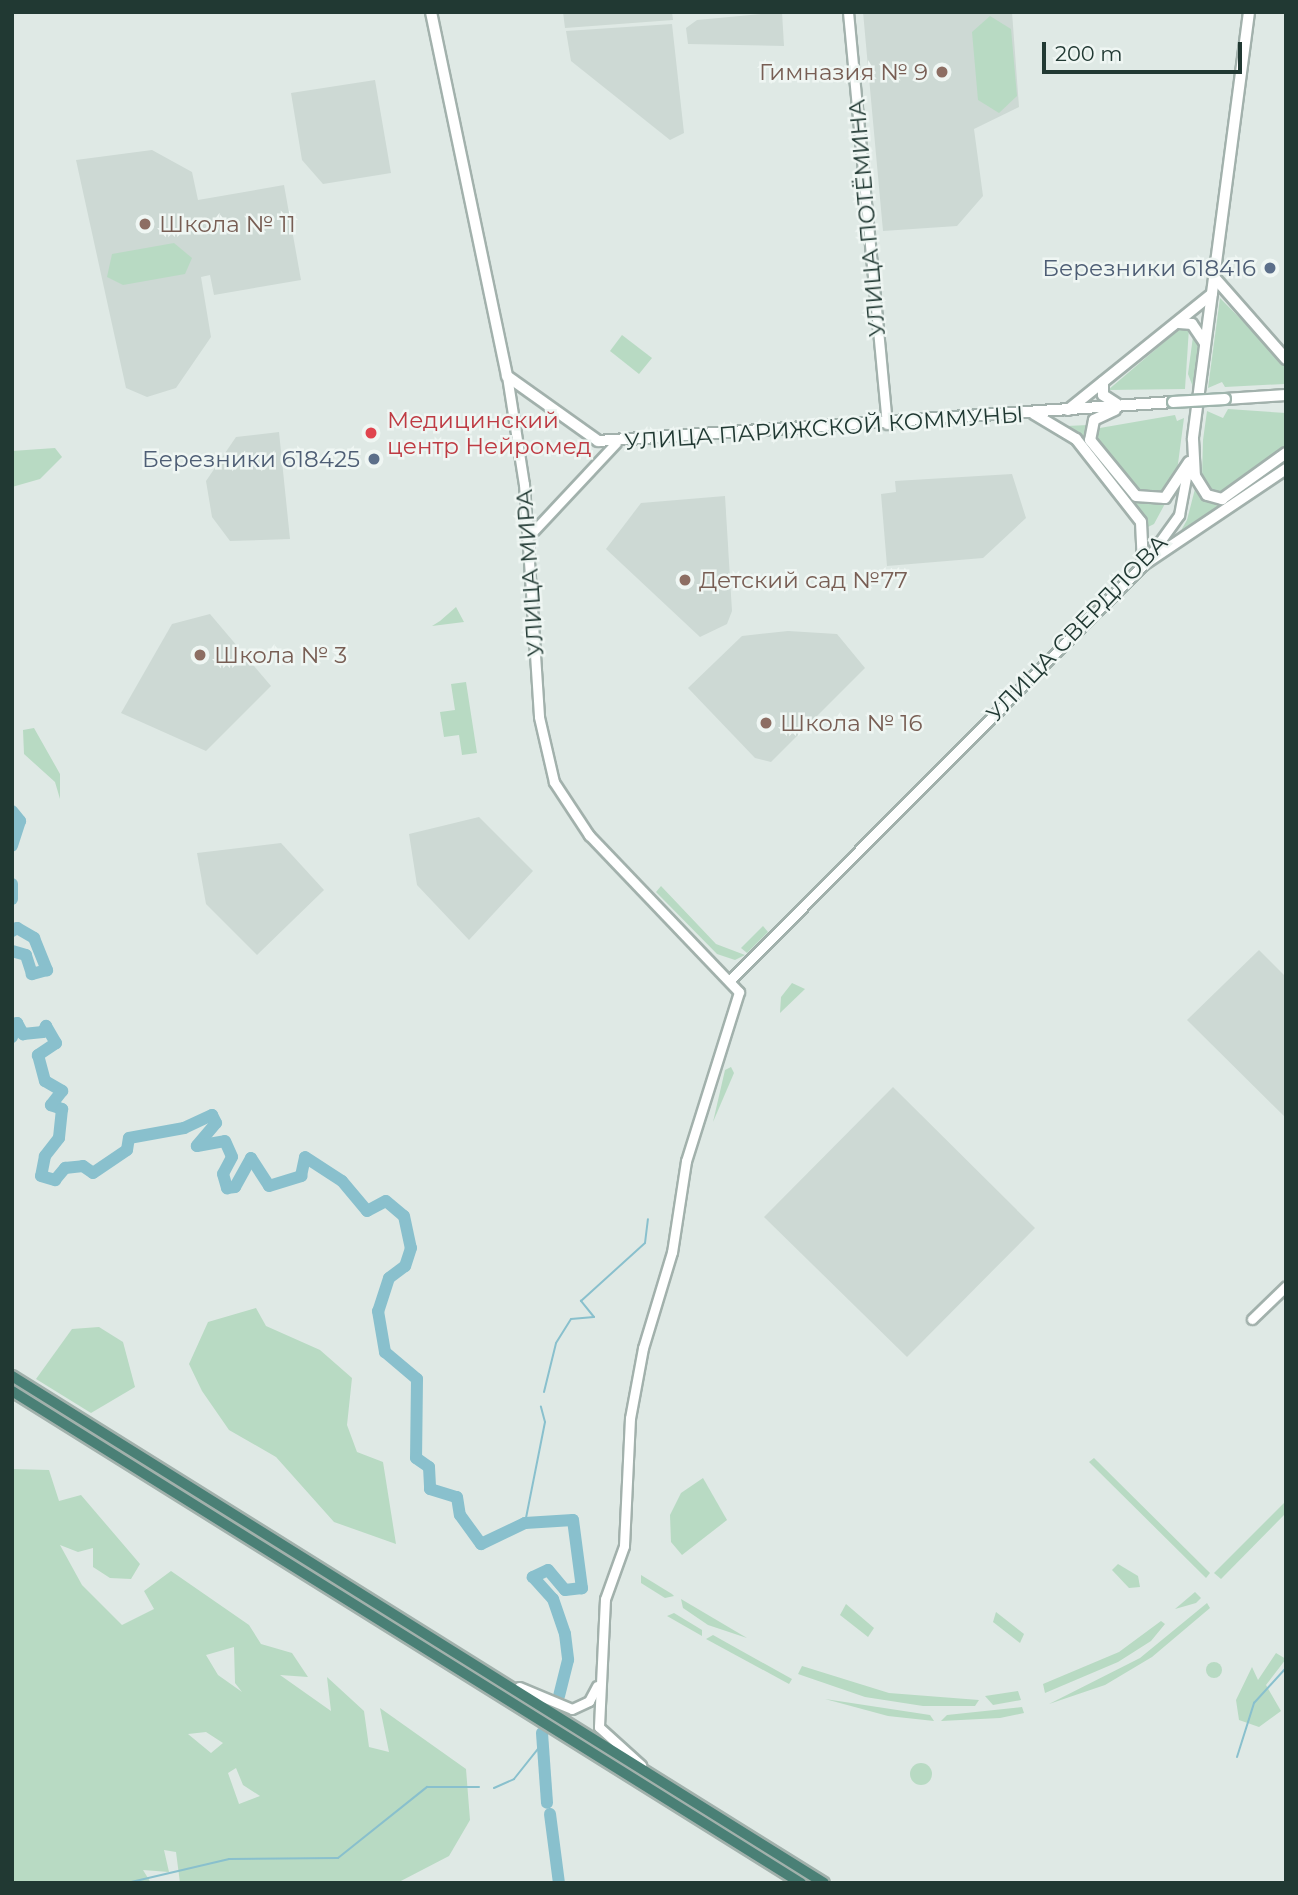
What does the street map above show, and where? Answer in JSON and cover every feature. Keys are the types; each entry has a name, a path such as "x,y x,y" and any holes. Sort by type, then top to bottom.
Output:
{"highway":[{"path":"12,1376 824,1883"},
{"path":"12,1391 801,1883"}],"main road":[{"name":"УЛИЦА МИРА","path":"431,12 506,376"},
{"name":"УЛИЦА СВЕРДЛОВА","path":"1193,439 1249,12"},
{"path":"1214,278 1286,359"},
{"path":"1068,410 1212,294"},
{"path":"1173,326 1192,324 1206,347"},
{"name":"УЛИЦА ПАРИЖСКОЙ КОММУНЫ","path":"506,376 583,431 616,443 1225,398 1286,397"},
{"path":"1103,382 1106,400 1132,405"},
{"path":"1132,405 1101,415 1089,430 1090,440 1129,490 1142,499 1165,498 1189,462"},
{"path":"1030,413 1076,439 1142,522 1143,565"},
{"path":"1193,439 1195,476 1216,499 1286,453"},
{"path":"1143,565 1286,469"}],"street":[{"name":"УЛИЦА ПОТЁМИНА","path":"848,12 887,424"},
{"name":"УЛИЦА МИРА","path":"506,376 527,538 539,717 554,782 589,835 735,982"},
{"name":"УЛИЦА СВЕРДЛОВА","path":"735,982 1143,565 1179,515 1193,439"},
{"path":"527,538 616,443"},
{"path":"651,1774 602,1733 601,1675 605,1599 624,1546 634,1390 672,1252 686,1161 735,982"},
{"path":"1252,1319 1286,1286"},
{"path":"486,1671 572,1709 589,1701 601,1675"}],"shaded area":[{"path":"563,12 672,12 673,20 565,28"},
{"path":"782,12 784,46 688,44 686,28 697,20"},
{"name":"Гимназия № 9","path":"863,12 1012,12 1019,107 974,129 983,196 957,226 883,231"},
{"path":"672,24 684,133 670,140 571,61 566,31"},
{"path":"375,80 391,173 323,184 302,160 291,93"},
{"path":"152,150 192,172 198,200 284,185 301,280 214,295 210,275 201,277 211,337 176,388 147,397 126,388 76,160"},
{"path":"279,432 290,539 230,541 212,517 206,481 236,437"},
{"path":"1012,474 1026,518 983,558 887,566 881,494 896,492 895,481"},
{"name":"Детский сад №77","path":"725,496 732,611 727,624 700,637 606,549 641,503"},
{"name":"Школа № 3","path":"210,614 271,686 206,751 121,713 172,624"},
{"name":"Школа № 16","path":"788,631 837,634 865,668 771,762 755,758 688,688 742,636"},
{"path":"479,817 533,871 469,940 417,885 409,834"},
{"path":"281,843 324,890 257,955 206,904 197,853"},
{"path":"1259,950 1286,977 1286,1118 1187,1020"},
{"path":"893,1087 1035,1228 907,1357 764,1217"}],"green space":[{"path":"990,16 1011,29 1017,96 999,113 978,100 972,32"},
{"path":"174,243 192,258 185,274 123,285 107,277 112,254"},
{"path":"1220,298 1286,365 1284,384 1225,387 1222,382 1208,388"},
{"path":"1183,326 1189,328 1185,389 1108,390"},
{"path":"1194,329 1200,339 1193,387 1188,374"},
{"path":"622,335 652,358 639,374 610,351"},
{"path":"1228,409 1286,413 1286,450 1223,497 1208,491 1202,478 1203,440 1207,411 1223,418"},
{"path":"1175,415 1177,421 1184,418 1176,479 1167,494 1139,494 1095,441 1094,429"},
{"path":"1088,425 1087,442 1134,498 1167,500 1154,524 1148,527 1067,426"},
{"path":"55,448 62,457 40,479 12,487 12,451"},
{"path":"1196,485 1222,503 1175,541 1187,520"},
{"path":"456,607 464,622 432,626 440,621"},
{"path":"466,682 477,753 462,755 459,735 444,737 440,712 455,710 451,684"},
{"path":"34,728 60,774 60,799 55,782 24,754 23,730"},
{"path":"661,886 716,944 745,955 735,960 717,954 656,892"},
{"path":"763,926 768,932 747,953 741,948"},
{"path":"792,983 805,989 780,1013 781,997"},
{"path":"731,1067 734,1073 713,1122 725,1070"},
{"path":"256,1308 266,1326 320,1350 352,1378 347,1425 357,1452 383,1462 396,1544 334,1522 276,1457 229,1430 202,1391 189,1364 208,1322"},
{"path":"99,1327 123,1342 135,1387 91,1413 36,1379 72,1329"},
{"path":"1094,1458 1210,1573 1206,1578 1089,1462"},
{"path":"12,1469 49,1470 59,1501 81,1495 140,1564 131,1579 110,1578 93,1567 93,1548 78,1552 60,1545 82,1585 122,1625 154,1609 144,1591 171,1571 249,1625 261,1644 292,1653 308,1677 280,1675 331,1711 327,1677 364,1711 369,1747 389,1752 380,1708 466,1769 470,1820 449,1856 397,1883 180,1883 176,1852 164,1850 169,1872 143,1870 151,1883 12,1883","holes":["234,1647 235,1683 242,1692 218,1675 206,1655","206,1732 223,1743 211,1753 188,1734","236,1768 243,1785 260,1796 239,1804 228,1773"]},
{"path":"703,1478 727,1520 682,1555 671,1542 670,1515 681,1493"},
{"path":"1286,1501 1286,1513 1221,1579 1214,1573"},
{"path":"1118,1564 1138,1576 1140,1587 1129,1588 1112,1570"},
{"path":"641,1575 674,1596 665,1598 641,1583"},
{"path":"1195,1592 1201,1598 1196,1603 1175,1609"},
{"path":"681,1599 747,1638 708,1625 683,1608"},
{"path":"1207,1603 1210,1608 1152,1657 1105,1685 1049,1704 1140,1658"},
{"path":"846,1604 874,1628 868,1637 840,1615"},
{"path":"996,1612 1024,1634 1020,1643 993,1622"},
{"path":"674,1613 702,1630 702,1636 667,1616"},
{"path":"1161,1621 1165,1624 1151,1641 1118,1662 1045,1693 1043,1684 1119,1652"},
{"path":"713,1635 792,1679 789,1684 706,1639"},
{"path":"1276,1653 1286,1659 1266,1685 1281,1711 1259,1727 1239,1720 1236,1700 1252,1667 1258,1680"},
{"path":"1214,1662 1220,1664 1220,1676 1214,1678 1208,1676 1206,1670 1208,1664"},
{"path":"802,1666 889,1693 979,1700 975,1706 923,1706 865,1697 798,1674"},
{"path":"1018,1691 1021,1700 993,1705 985,1696"},
{"path":"825,1699 930,1715 934,1721 888,1716"},
{"path":"1022,1707 1024,1713 1000,1718 941,1721 947,1715"},
{"path":"921,1763 929,1766 932,1774 929,1782 921,1785 913,1782 910,1774 913,1766"}],"waterway":[{"path":"12,811 20,821 12,846"},
{"path":"12,884 12,899"},
{"path":"12,931 17,928 34,938 47,970 32,974 26,955 12,951"},
{"path":"12,1037 17,1023 23,1034 43,1032 46,1026 56,1043 38,1055 45,1081 62,1091 51,1105 62,1109 59,1138 45,1156 41,1176 55,1180 65,1168 83,1166 93,1173 127,1150 129,1138 184,1128 212,1115 216,1123 197,1146 225,1141 232,1157 223,1174 227,1188 235,1187 251,1158 269,1186 301,1176 305,1157 342,1181 367,1211 386,1201 404,1216 411,1248 405,1266 389,1278 378,1311 385,1352 417,1379 416,1458 429,1467 430,1489 457,1497 460,1515 481,1544 525,1523 573,1520 582,1588 565,1590 548,1570 533,1577 553,1599 565,1634 568,1660 559,1696"},
{"path":"544,1392 556,1343 571,1319 594,1317 581,1301 645,1243 648,1219"},
{"path":"525,1523 545,1422 541,1407"},
{"path":"1237,1757 1254,1703 1286,1668"},
{"path":"542,1733 547,1803"},
{"path":"494,1788 514,1779 541,1745"},
{"path":"127,1883 229,1859 338,1858 427,1787 479,1787"},
{"path":"550,1814 559,1883"}],"place":[{"name":"Гимназия № 9","path":"942,72"},
{"name":"Школа № 11","path":"145,224"},
{"name":"Березники 618416","path":"1270,268"},
{"name":"Медицинский центр Нейромед","path":"371,433"},
{"name":"Березники 618425","path":"374,459"},
{"name":"Детский сад №77","path":"685,580"},
{"name":"Школа № 3","path":"200,655"},
{"name":"Школа № 16","path":"766,723"}]}
